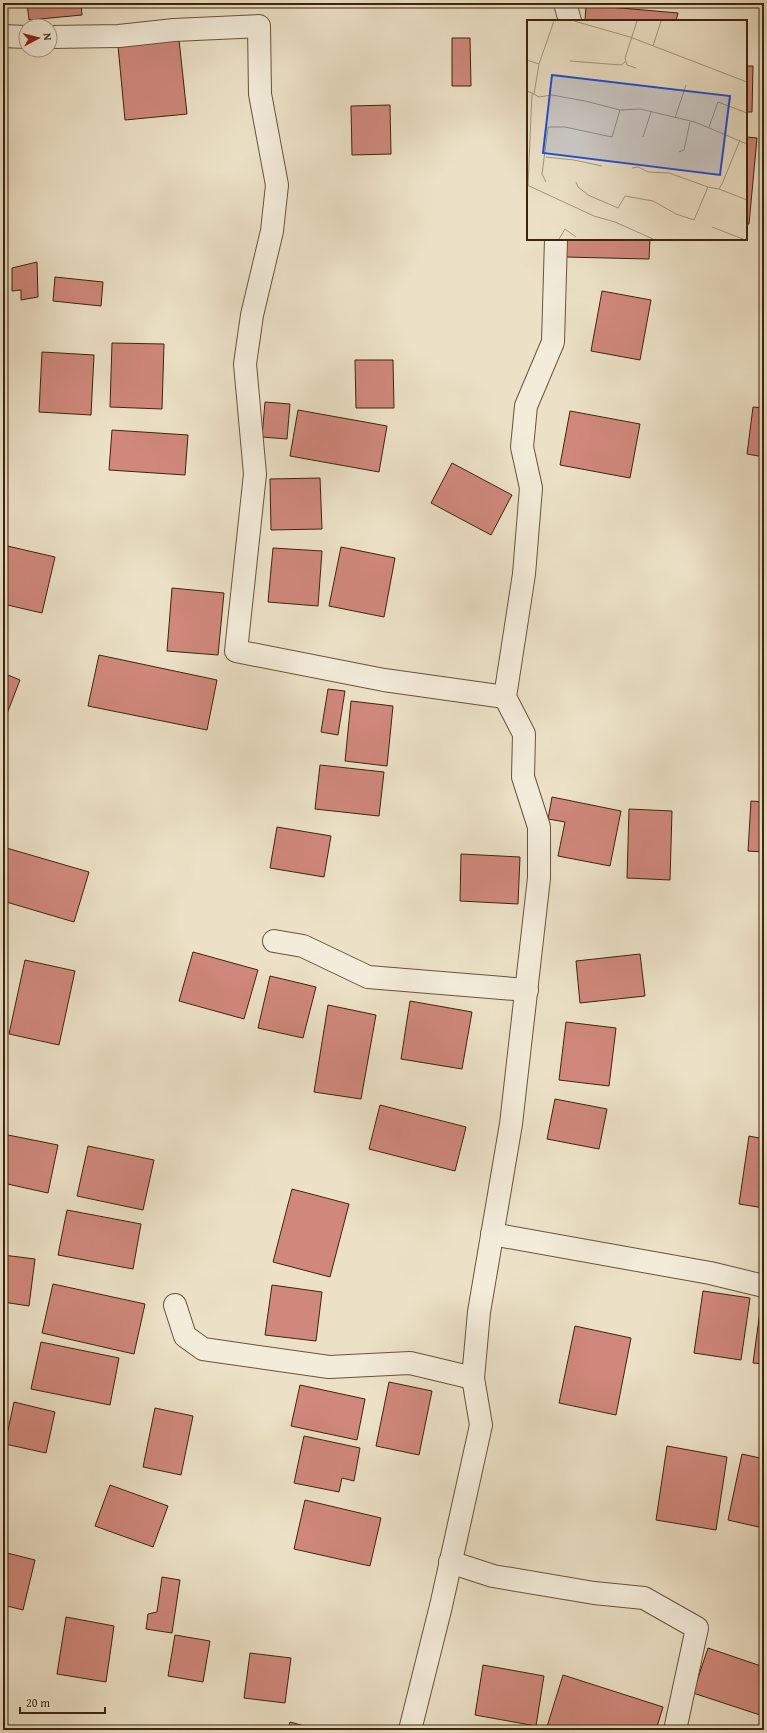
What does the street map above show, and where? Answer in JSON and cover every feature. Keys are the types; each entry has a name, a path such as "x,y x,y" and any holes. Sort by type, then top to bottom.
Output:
{"street":[{"path":"565,3 570,20"},
{"path":"58,37 119,36 174,30 259,26 260,94 277,185 272,231 252,315 245,364 256,474 236,651 384,680 505,697"},
{"path":"3,36 18,36"},
{"path":"410,1730 481,1425 473,1378 479,1312 511,1124 539,878 539,827 523,777 524,734 505,697 524,574 531,488 522,447 526,406 553,342 556,240"},
{"path":"274,941 303,946 368,977 527,990"},
{"path":"492,1234 710,1273 764,1286"},
{"path":"175,1305 185,1336 203,1349 329,1367 410,1363 473,1378"},
{"path":"450,1562 493,1576 594,1593 644,1598 697,1628 675,1730"}],"building":[{"path":"27,3 81,3 82,15 50,18 29,18"},
{"path":"737,3 764,3 764,5"},
{"path":"586,5 678,13 676,20 585,20"},
{"path":"452,38 470,38 471,86 452,86"},
{"path":"179,40 187,114 125,120 118,46"},
{"path":"747,66 753,66 752,112 747,112"},
{"path":"390,105 391,154 352,155 351,106"},
{"path":"747,137 757,138 749,224 747,224"},
{"path":"566,240 650,240 649,259 565,257"},
{"path":"37,262 38,297 21,300 21,290 12,291 12,268"},
{"path":"55,277 103,282 101,306 53,301"},
{"path":"602,291 651,300 640,360 591,351"},
{"path":"112,343 164,344 162,409 110,407"},
{"path":"42,352 94,355 91,415 39,412"},
{"path":"355,360 393,360 394,408 356,408"},
{"path":"265,402 290,404 287,439 262,437"},
{"path":"753,407 764,408 764,457 747,454"},
{"path":"298,410 387,426 379,472 290,456"},
{"path":"570,411 640,424 630,478 560,465"},
{"path":"112,430 188,435 185,475 109,470"},
{"path":"452,463 512,495 491,535 431,503"},
{"path":"320,478 322,529 271,530 270,479"},
{"path":"3,545 55,557 42,613 3,604"},
{"path":"341,547 395,558 384,617 329,606"},
{"path":"273,548 322,551 318,606 268,602"},
{"path":"172,588 224,593 218,655 167,651"},
{"path":"99,655 217,680 207,730 88,706"},
{"path":"3,673 20,680 3,724"},
{"path":"328,689 345,691 338,735 321,732"},
{"path":"351,701 393,706 387,766 345,761"},
{"path":"320,765 384,772 379,816 315,809"},
{"path":"552,797 621,811 610,866 558,856 565,822 548,819"},
{"path":"751,801 764,802 764,852 748,851"},
{"path":"629,809 672,811 670,880 627,878"},
{"path":"277,827 331,836 324,877 270,868"},
{"path":"3,847 89,872 74,922 3,901"},
{"path":"461,854 520,857 518,904 460,901"},
{"path":"193,952 258,970 244,1019 179,1001"},
{"path":"640,954 645,996 580,1003 576,961"},
{"path":"25,960 75,971 59,1045 9,1034"},
{"path":"270,976 316,987 303,1038 258,1028"},
{"path":"410,1001 472,1012 462,1069 401,1059"},
{"path":"328,1005 376,1015 361,1099 314,1092"},
{"path":"566,1022 616,1028 609,1086 559,1080"},
{"path":"555,1099 607,1109 599,1149 547,1139"},
{"path":"380,1105 466,1127 455,1171 369,1149"},
{"path":"3,1134 58,1145 48,1193 3,1183"},
{"path":"749,1136 764,1139 764,1208 739,1204"},
{"path":"88,1146 154,1160 143,1210 77,1196"},
{"path":"292,1189 349,1204 330,1277 273,1262"},
{"path":"67,1210 141,1224 133,1269 58,1255"},
{"path":"3,1255 35,1259 29,1306 3,1302"},
{"path":"53,1284 145,1304 134,1354 42,1333"},
{"path":"272,1285 322,1292 316,1341 265,1335"},
{"path":"703,1291 750,1298 741,1360 694,1353"},
{"path":"760,1311 764,1311 764,1364 753,1363"},
{"path":"575,1326 631,1338 616,1415 559,1403"},
{"path":"41,1342 119,1358 110,1405 31,1389"},
{"path":"389,1382 432,1391 419,1455 376,1446"},
{"path":"300,1385 365,1399 357,1440 291,1426"},
{"path":"14,1402 55,1412 46,1453 5,1444"},
{"path":"155,1408 193,1416 181,1475 143,1467"},
{"path":"304,1436 360,1448 354,1481 342,1478 339,1492 294,1483"},
{"path":"667,1446 727,1457 716,1530 656,1520"},
{"path":"742,1454 764,1459 763,1528 728,1520"},
{"path":"110,1485 168,1506 153,1547 95,1526"},
{"path":"305,1500 381,1518 370,1566 294,1549"},
{"path":"3,1552 35,1560 23,1610 3,1605"},
{"path":"162,1577 180,1580 172,1633 146,1629 148,1614 157,1612"},
{"path":"66,1617 114,1626 106,1682 57,1674"},
{"path":"175,1635 210,1641 203,1682 168,1676"},
{"path":"764,1640 764,1657 760,1656"},
{"path":"708,1648 764,1667 764,1702 760,1715 693,1693"},
{"path":"250,1653 291,1658 285,1703 244,1698"},
{"path":"483,1665 544,1676 536,1726 475,1715"},
{"path":"563,1675 663,1707 656,1730 546,1730"},
{"path":"290,1722 319,1730 288,1730"}]}
